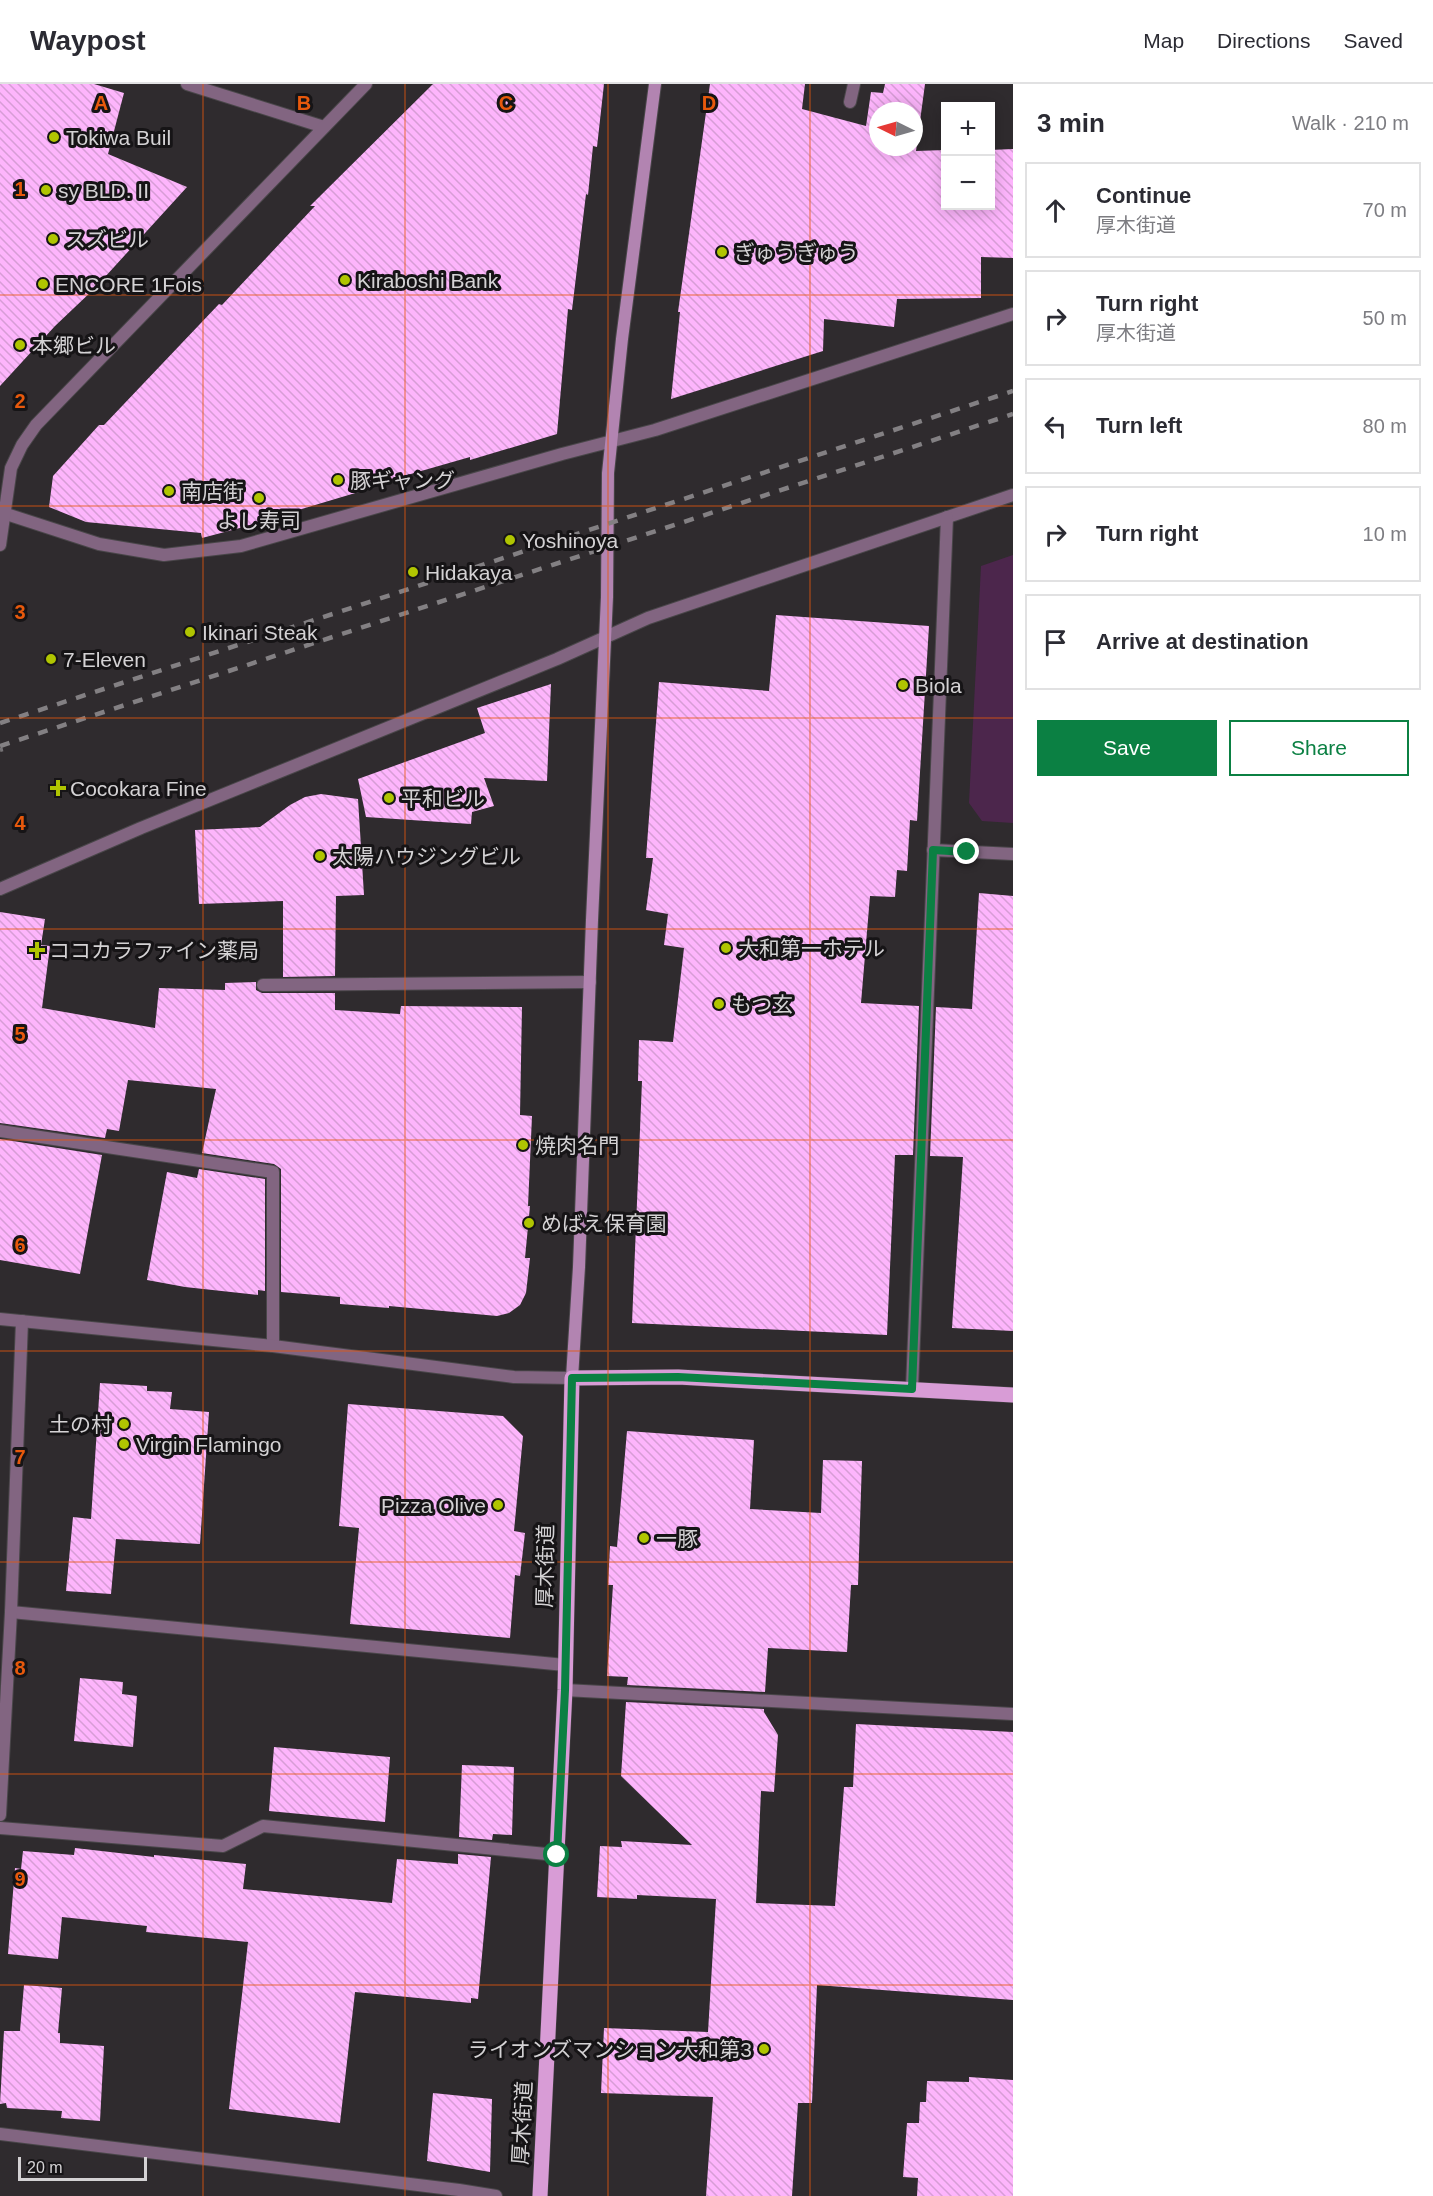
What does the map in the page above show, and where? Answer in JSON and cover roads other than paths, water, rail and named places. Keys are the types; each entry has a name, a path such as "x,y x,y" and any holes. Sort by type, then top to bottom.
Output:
{"main road":[{"path":"572,1378 678,1377 1013,1395"},
{"name":"厚木街道","path":"540,2196 565,1690 572,1378"}],"street":[{"path":"187,84 324,127"},
{"path":"0,545 2,514 11,468 22,445 36,425 366,84"},
{"path":"0,1319 273,1346 514,1377 572,1378 579,1267 605,637 610,442 655,84"},
{"path":"850,102 854,84"},
{"path":"2,514 99,544 164,555 241,546 655,430 1013,314"},
{"path":"0,889 141,828 557,659 648,618 1013,495"},
{"path":"912,1389 947,517"},
{"path":"933,850 1013,854"},
{"path":"263,985 590,982"},
{"path":"0,1131 273,1172 273,1346"},
{"path":"0,1815 11,1612 22,1321"},
{"path":"11,1612 565,1665"},
{"path":"565,1690 1013,1714"},
{"path":"0,1828 223,1846 263,1826 557,1855"},
{"path":"0,2134 447,2188 496,2196"}],"railway":[{"path":"0,723 1013,391"},
{"path":"0,746 1013,414"}],"place":[{"name":"Tokiwa Buil","path":"54,137"},
{"name":"sy BLD. II","path":"46,190"},
{"name":"スズビル","path":"53,239"},
{"name":"ぎゅうぎゅう","path":"722,252"},
{"name":"Kiraboshi Bank","path":"345,280"},
{"name":"ENCORE 1Fois","path":"43,284"},
{"name":"本郷ビル","path":"20,345"},
{"name":"豚ギャング","path":"338,480"},
{"name":"南店街","path":"169,491"},
{"name":"よし寿司","path":"259,498"},
{"name":"Yoshinoya","path":"510,540"},
{"name":"Hidakaya","path":"413,572"},
{"name":"Ikinari Steak","path":"190,632"},
{"name":"7-Eleven","path":"51,659"},
{"name":"Biola","path":"903,685"},
{"name":"Cocokara Fine","path":"58,788"},
{"name":"平和ビル","path":"389,798"},
{"name":"太陽ハウジングビル","path":"320,856"},
{"name":"大和第一ホテル","path":"726,948"},
{"name":"ココカラファイン薬局","path":"37,950"},
{"name":"もつ玄","path":"719,1004"},
{"name":"焼肉名門","path":"523,1145"},
{"name":"めばえ保育園","path":"529,1223"},
{"name":"土の村","path":"124,1424"},
{"name":"Virgin Flamingo","path":"124,1444"},
{"name":"Pizza Olive","path":"498,1505"},
{"name":"一豚","path":"644,1538"},
{"name":"ライオンズマンション大和第3","path":"764,2049"}]}
